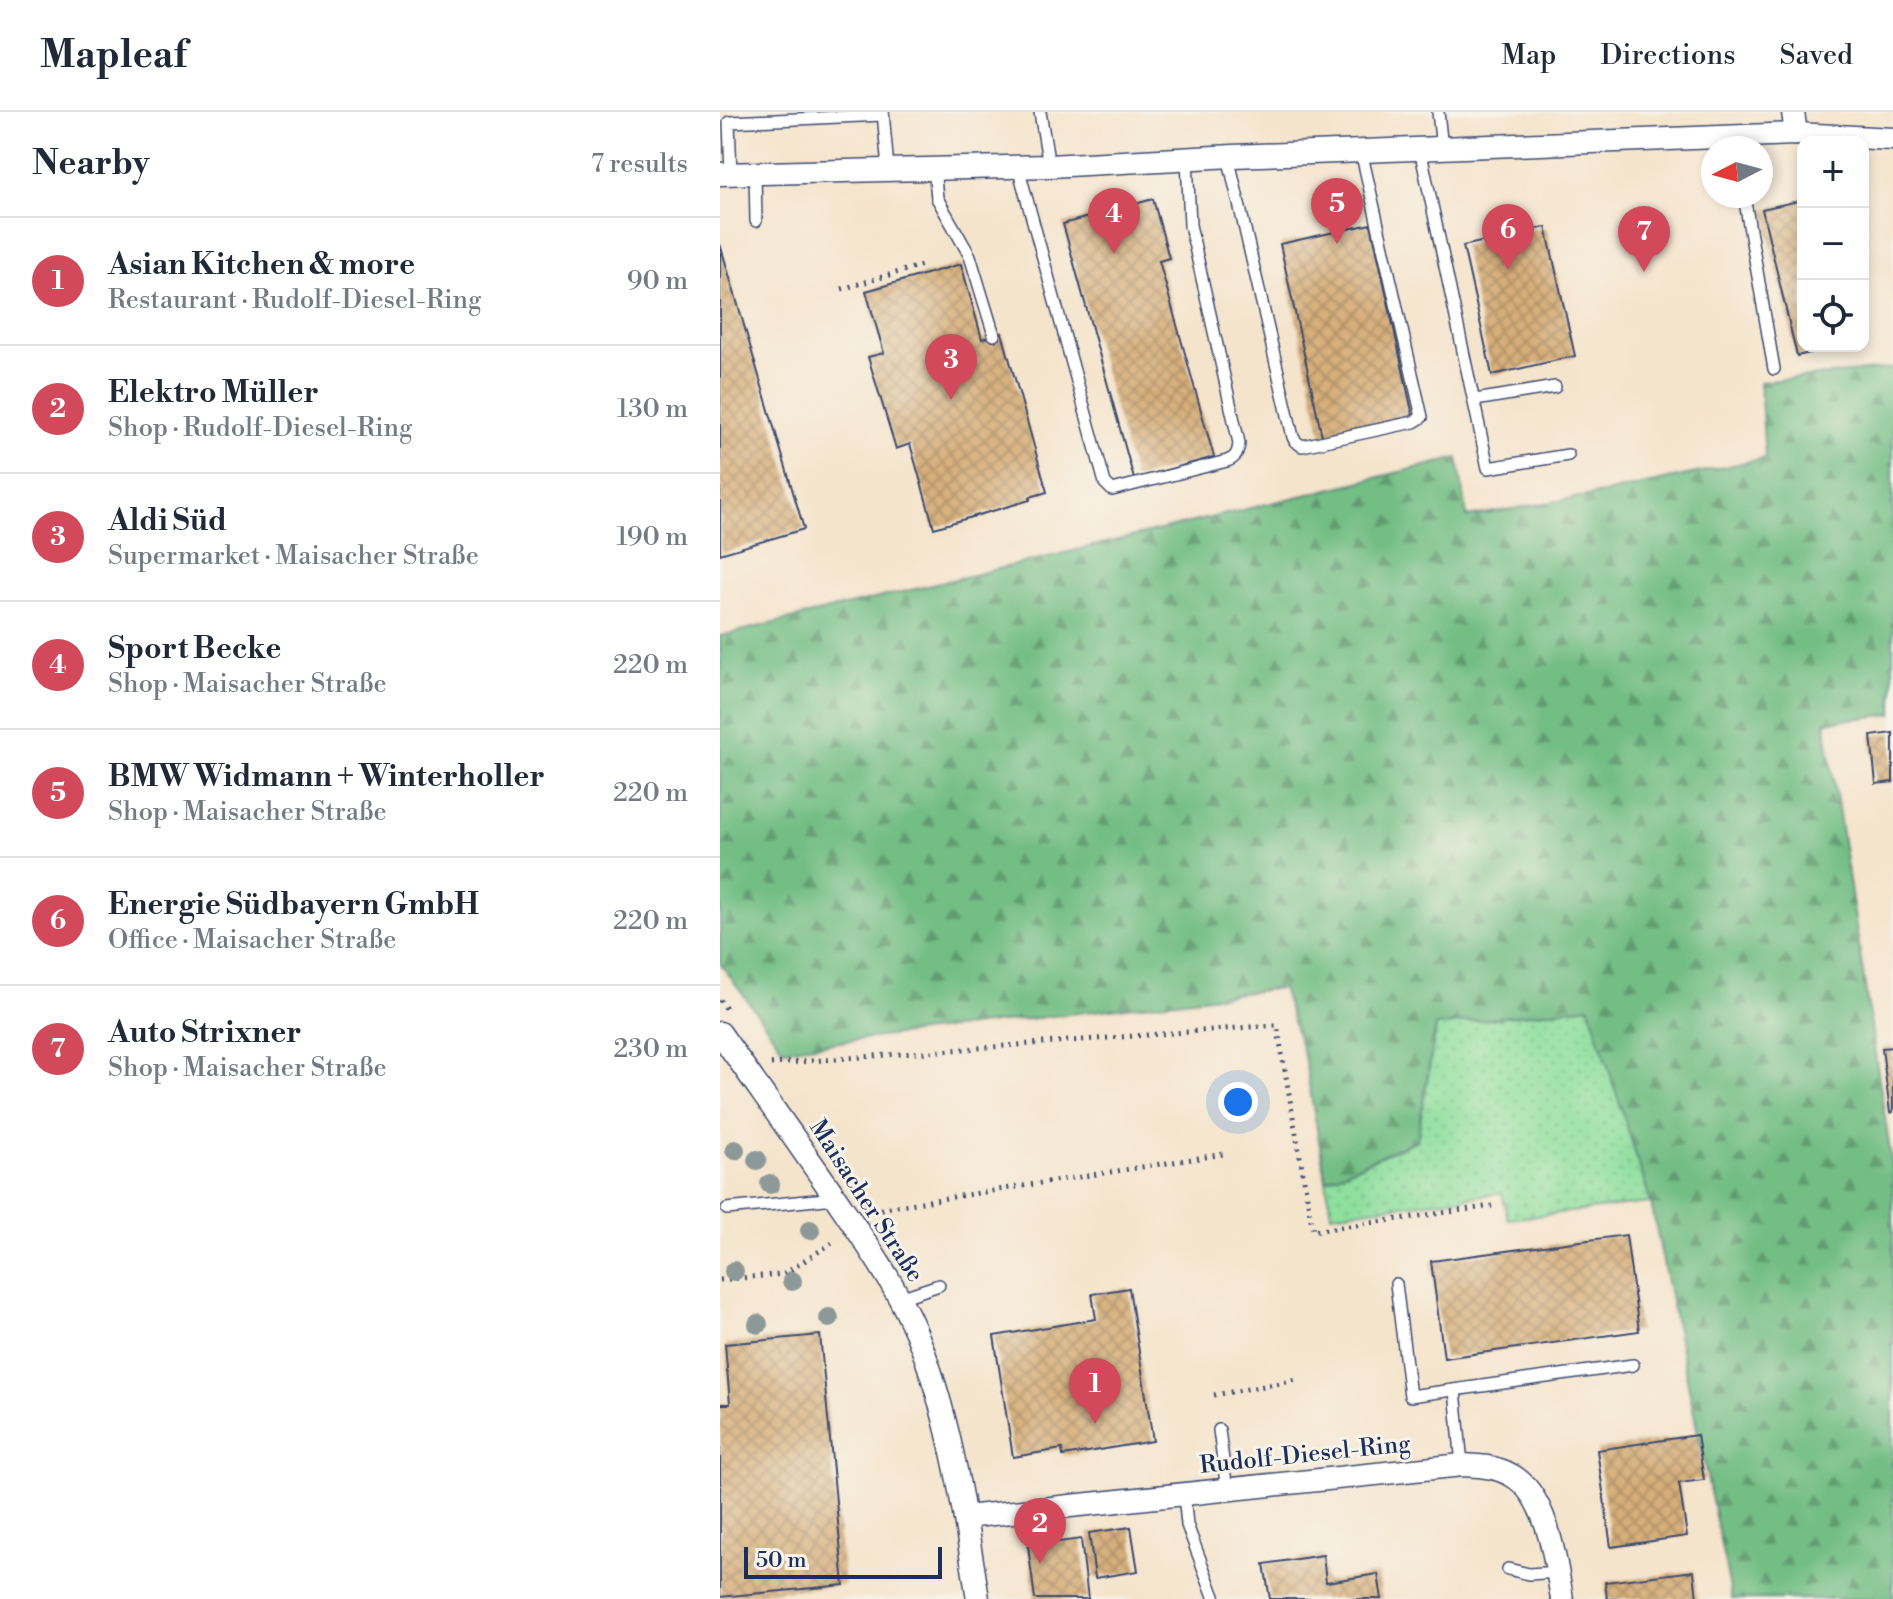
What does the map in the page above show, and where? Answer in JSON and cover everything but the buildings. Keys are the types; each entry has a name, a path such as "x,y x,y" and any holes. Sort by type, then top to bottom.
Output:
{"street":[{"path":"1754,136 1794,123 1893,139"},
{"path":"725,174 1049,166 1361,151 1701,143"},
{"name":"Maisacher Straße","path":"720,1033 835,1198 900,1298 923,1350 947,1434 978,1599"},
{"name":"Rudolf-Diesel-Ring","path":"965,1517 1462,1465 1489,1467 1513,1475 1531,1492 1544,1517 1562,1599"}],"lane":[{"path":"1040,112 1049,166"},
{"path":"1438,112 1431,149 1488,468 1568,455"},
{"path":"725,174 729,122 883,114 888,169"},
{"path":"1228,156 1293,437 1302,446 1414,422 1422,417 1361,151"},
{"path":"1018,167 1105,483 1112,490 1227,461 1233,459 1238,450 1239,443 1190,225 1187,159"},
{"path":"934,168 937,198 970,256 994,335"},
{"path":"755,173 756,221"},
{"path":"1746,208 1774,369"},
{"path":"1475,400 1555,387"},
{"path":"727,1209 835,1198"},
{"path":"1396,1284 1410,1396 1633,1365"},
{"path":"900,1298 939,1285"},
{"path":"1455,1390 1462,1465"},
{"path":"1219,1430 1227,1490"},
{"path":"1184,1494 1187,1525 1215,1599"},
{"path":"1508,1569 1529,1574 1558,1572"}],"path":[{"path":"842,289 926,264"},
{"path":"742,1066 1277,1025 1313,1231 1492,1206"},
{"path":"871,1215 884,1208 1224,1154"},
{"path":"720,1280 784,1274 832,1243"},
{"path":"1214,1395 1298,1380"}],"green space":[{"path":"1893,368 1893,714 1825,722 1893,1171 1893,1599 1732,1599 1651,1203 1589,1006 1436,1026 1417,1140 1326,1180 1304,1056 1282,988 783,1049 720,963 720,636 1458,458 1467,517 1609,492 1765,458 1760,382"},
{"path":"1590,1006 1651,1203 1508,1219 1502,1193 1331,1214 1326,1180 1417,1140 1436,1026"}],"place":[{"name":"BMW Widmann + Winterholler","path":"1337,244"},
{"name":"Sport Becke","path":"1114,254"},
{"name":"Energie Südbayern GmbH","path":"1508,270"},
{"name":"Auto Strixner","path":"1644,272"},
{"name":"Aldi Süd","path":"951,400"},
{"name":"Asian Kitchen & more","path":"1095,1424"},
{"name":"Elektro Müller","path":"1040,1564"}]}
